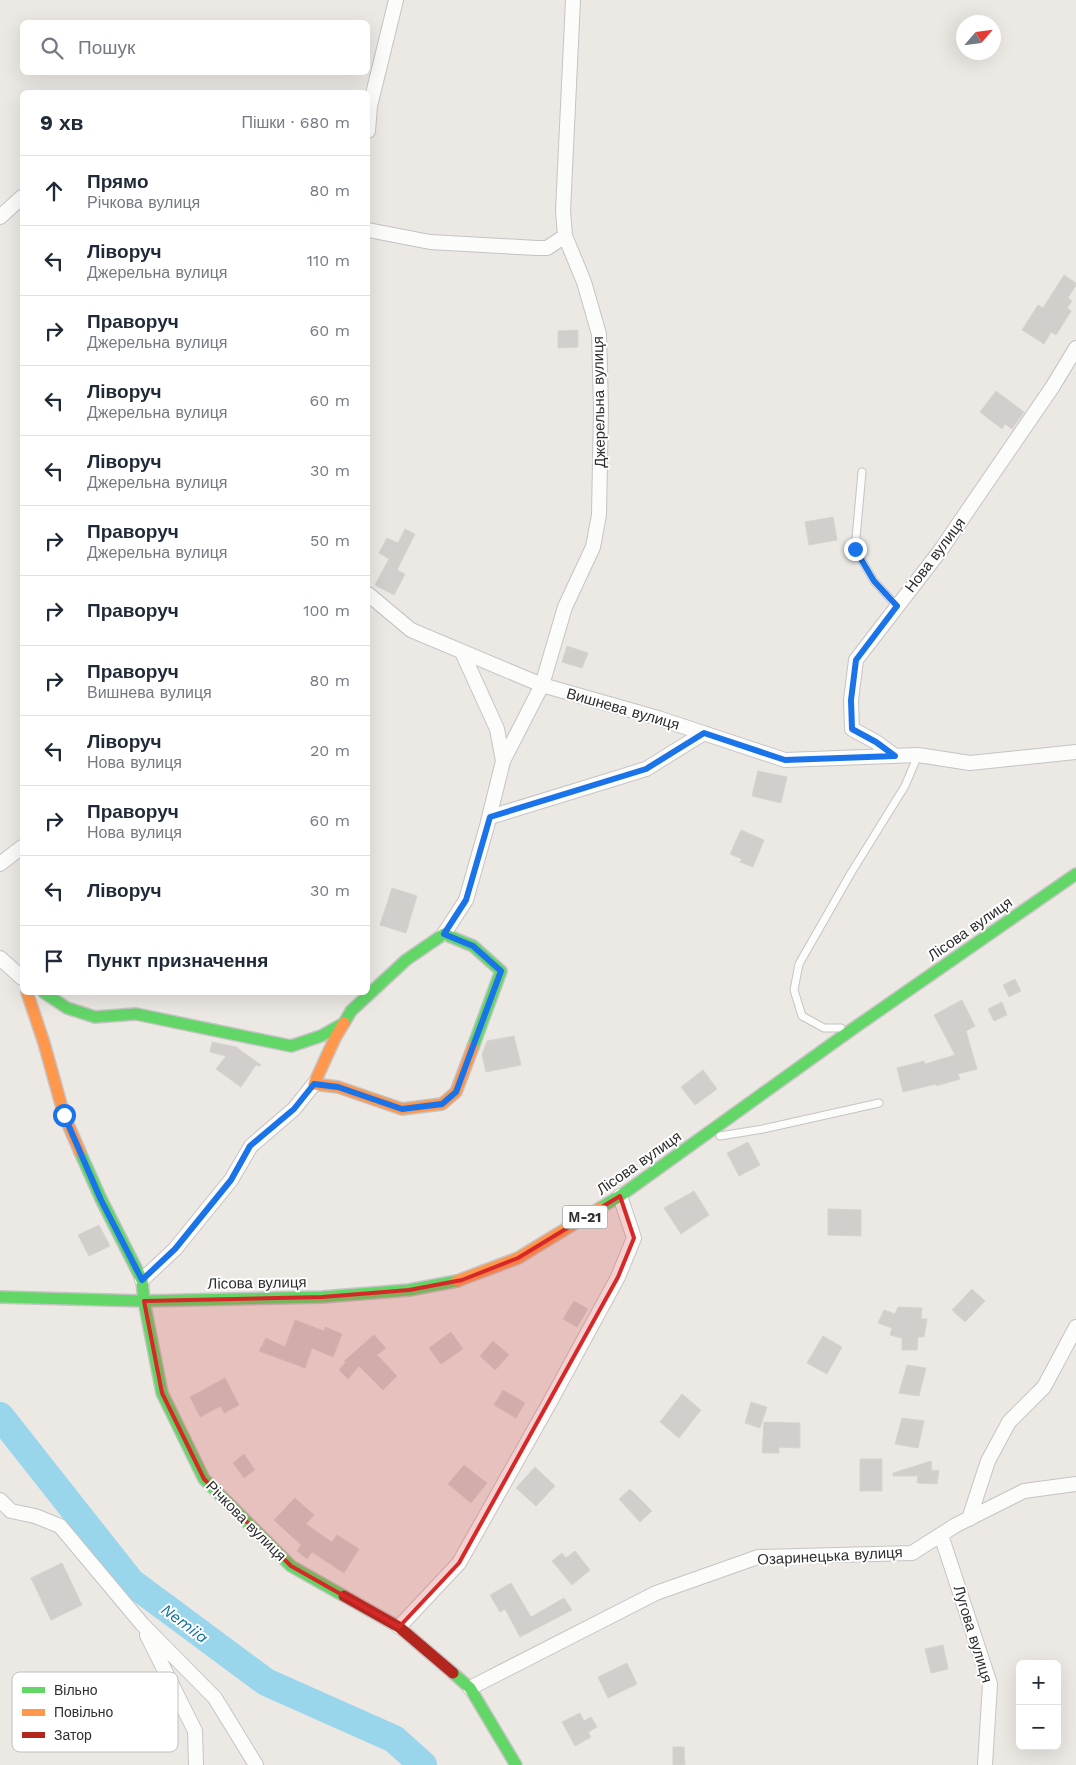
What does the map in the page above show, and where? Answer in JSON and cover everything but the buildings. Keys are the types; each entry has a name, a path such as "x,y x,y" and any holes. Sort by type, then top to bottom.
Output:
{"main road":[{"name":"Лісова вулиця","path":"2,1297 144,1300 322,1297 409,1290 462,1280 518,1258 620,1196 854,1028 1076,874"},
{"name":"Джерельна вулиця","path":"370,993 406,960 444,934"},
{"path":"314,1084 338,1087 402,1109 442,1104 456,1092 501,971 473,946 444,934"},
{"name":"Річкова вулиця","path":"28,995 44,1043 64,1115 101,1200 142,1280 144,1300 162,1392 204,1478 291,1566 399,1627 470,1688 516,1765"},
{"name":"Джерельна вулиця","path":"48,995 67,1008 95,1017 136,1014 291,1046 321,1036 344,1023"},
{"name":"Джерельна вулиця","path":"314,1084 335,1038 351,1011 368,995"}],"street":[{"path":"370,106 396,0"},
{"name":"Джерельна вулиця","path":"444,934 466,900 490,817 503,761 542,685 566,607 593,547 599,515 601,408 599,334 584,282 565,236 563,211 573,0"},
{"path":"0,217 20,199"},
{"path":"370,230 430,242 537,248 547,248 565,236"},
{"name":"Нова вулиця","path":"895,756 876,742 852,729 851,700 856,660 940,551 1053,386 1076,348"},
{"name":"Вишнева вулиця","path":"370,596 411,630 542,685 704,733 785,760 918,754 970,763 1076,752"},
{"name":"Джерельна вулиця","path":"462,652 497,729 503,761"},
{"path":"490,817 646,769 704,733"},
{"path":"0,864 20,849"},
{"path":"0,958 20,977"},
{"name":"Джерельна вулиця","path":"142,1280 175,1249 231,1180 250,1146 294,1109 314,1084"},
{"path":"399,1627 459,1563 618,1277 634,1238 620,1196"},
{"path":"969,1519 988,1461 1009,1422 1044,1387 1076,1327"},
{"name":"Озаринецька вулиця","path":"470,1688 656,1593 758,1557 912,1552 969,1519 1024,1491 1076,1484"},
{"path":"0,1500 11,1511 35,1516 60,1526 142,1624 215,1698 256,1765"},
{"name":"Лугова вулиця","path":"941,1535 990,1684 985,1765"},
{"path":"142,1624 166,1672"},
{"path":"178,1697 195,1731 196,1765"}],"lane":[{"path":"862,472 855,549 874,581 897,606"},
{"path":"854,1028 824,1028 802,1016 794,990 799,964 851,873 905,786 918,754"},
{"path":"699,1139 763,1128 879,1103"}],"highlighted area":[{"path":"620,1196 634,1238 618,1277 459,1563 399,1627 291,1566 204,1479 162,1393 144,1301 322,1297 409,1290 462,1280 518,1258"}],"waterway":[{"name":"Nemiia","path":"0,1416 131,1582 266,1682 394,1739 423,1765"}],"traffic: fast":[{"path":"600,1208 620,1196 854,1028 1076,874"},
{"path":"370,993 406,960 444,934 473,946 501,971 473,1047"},
{"path":"48,995 67,1008 95,1017 136,1014 291,1046 321,1036 344,1023 351,1011 368,995"},
{"path":"80,1152 101,1199 142,1280 144,1301 162,1393 204,1479 291,1566 344,1596"},
{"path":"0,1297 144,1301 322,1297 409,1290 457,1281"},
{"path":"453,1673 470,1688 516,1765"}],"traffic: slow":[{"path":"28,995 44,1043 64,1115 80,1152"},
{"path":"344,1023 314,1084 338,1087 402,1109 442,1104 456,1092 473,1047"},
{"path":"457,1281 518,1258 600,1208"}],"traffic: jam":[{"path":"344,1596 399,1627 453,1673"}],"route":[{"path":"64,1115 101,1200 142,1280 175,1249 231,1180 250,1146 294,1109 314,1084 338,1087 402,1109 442,1104 456,1092 501,971 473,946 444,934 466,900 490,817 646,769 704,733 785,760 895,756 876,742 852,729 851,700 856,660 897,606 874,581 855,549"}]}
